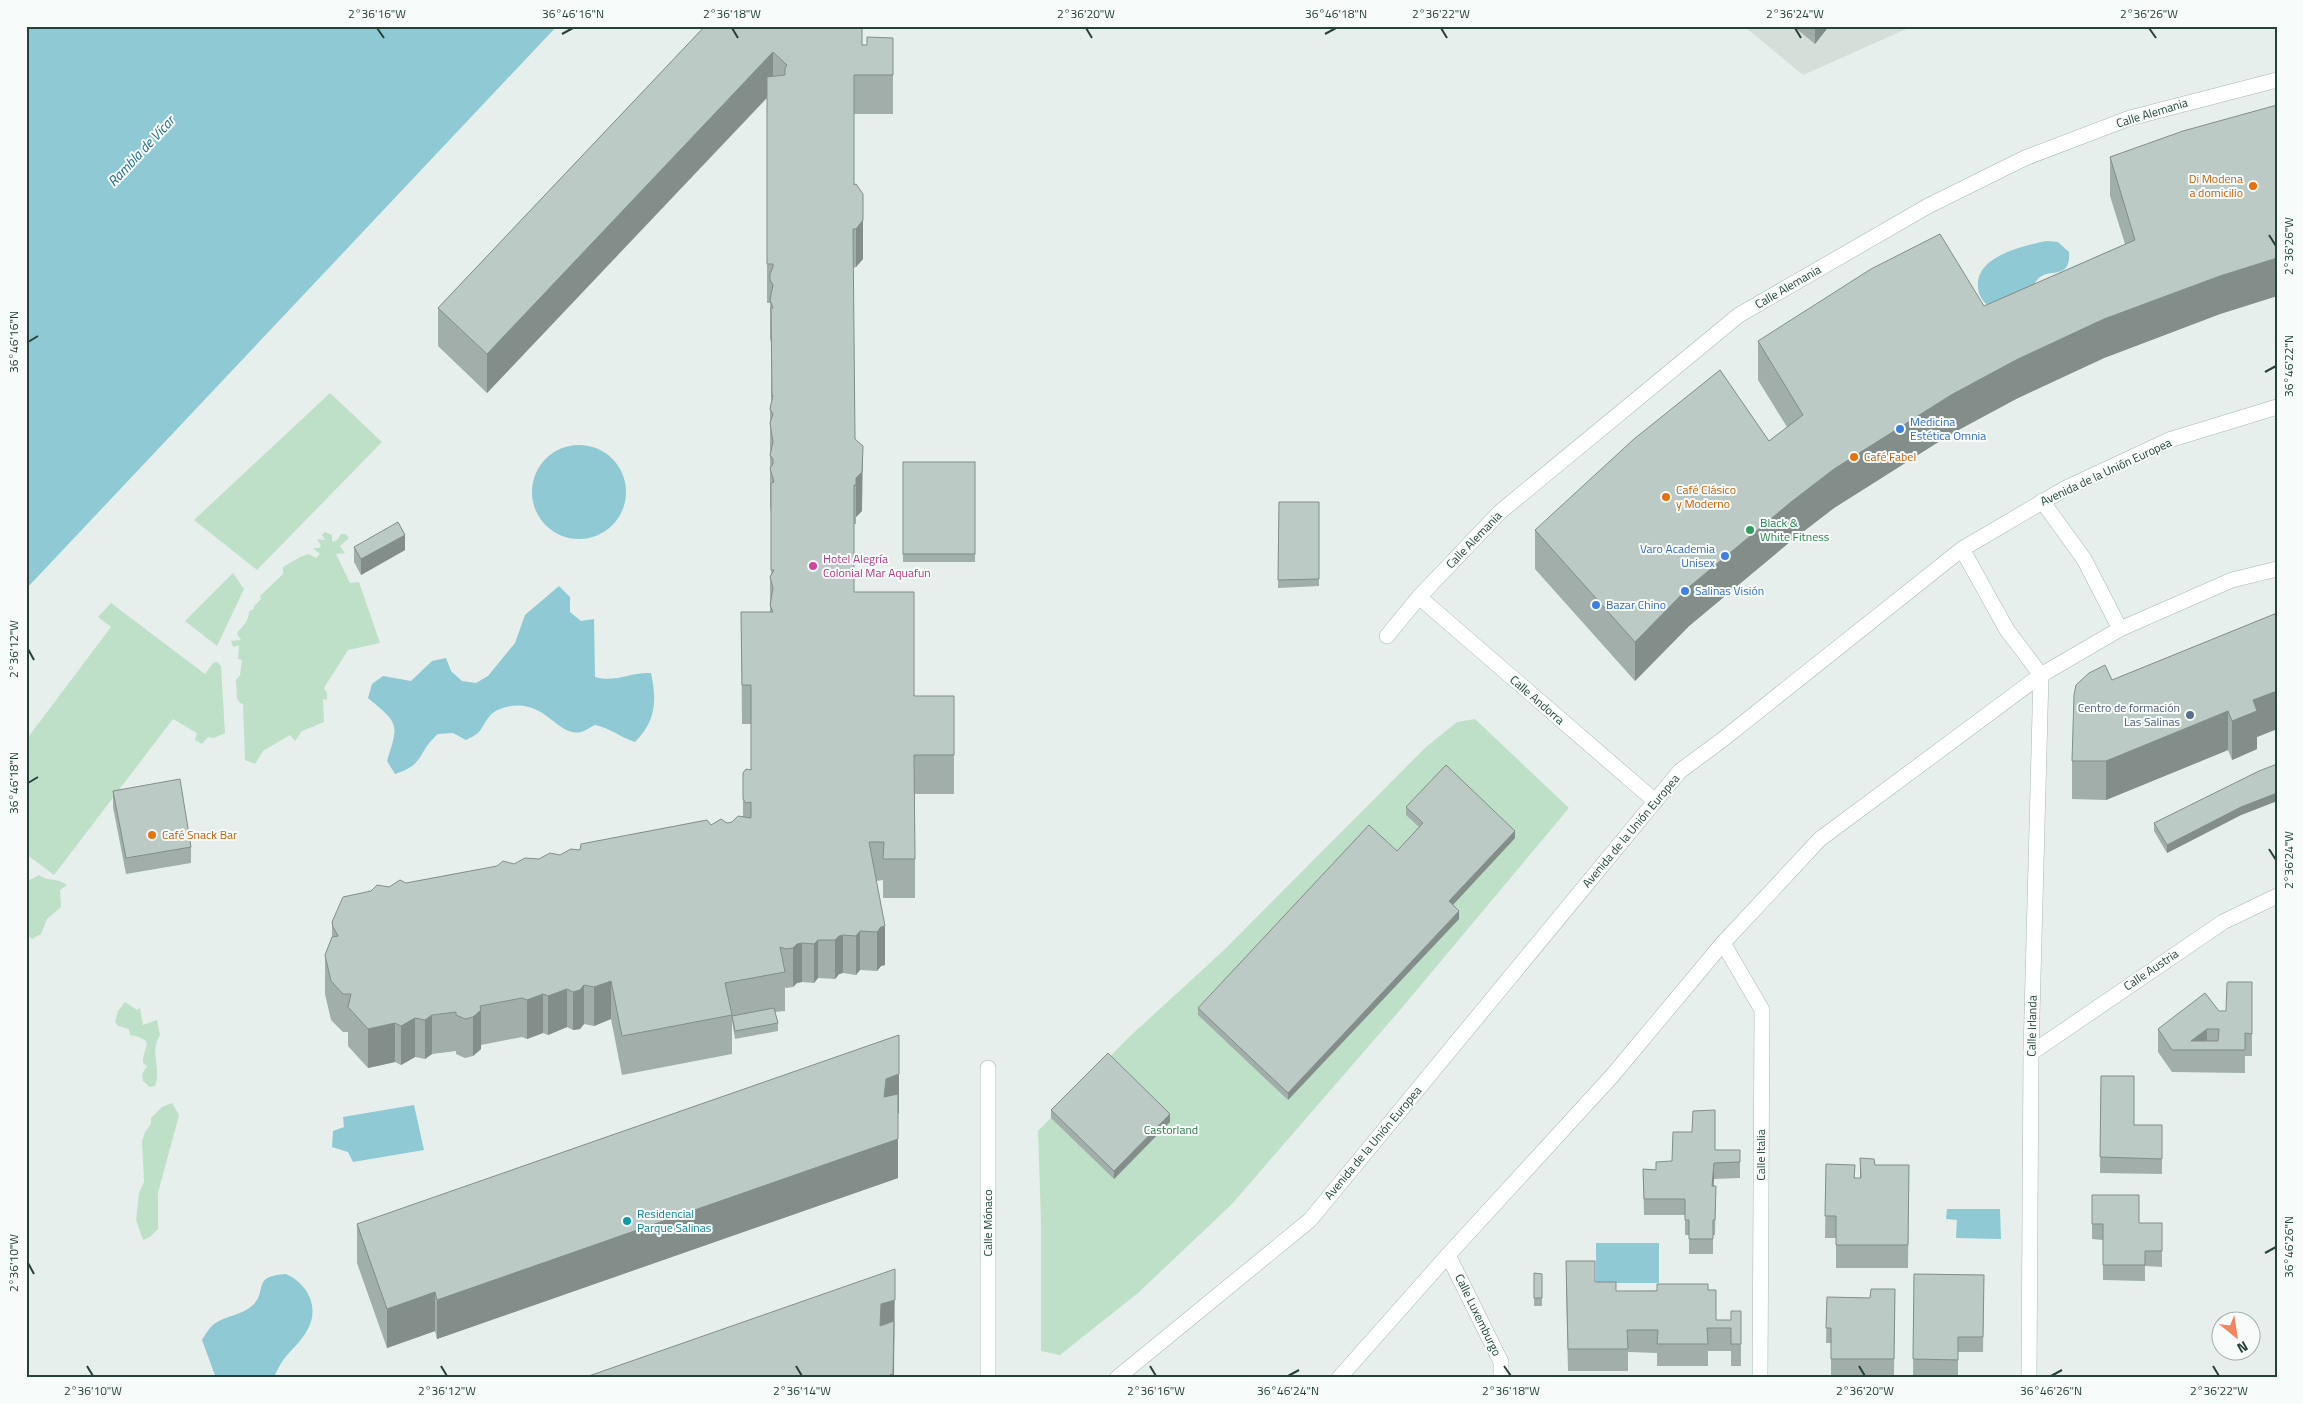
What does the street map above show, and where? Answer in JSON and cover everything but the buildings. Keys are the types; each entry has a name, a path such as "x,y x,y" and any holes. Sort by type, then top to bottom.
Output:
{"street":[{"name":"Calle Alemania","path":"1387,636 1419,597 1500,512 1739,315 1928,206 2025,158 2130,118 2277,80"},
{"name":"Avenida de la Unión Europea","path":"1117,1378 1310,1220 1680,771 1722,740 1962,549 2042,501 2169,440 2277,407"},
{"path":"2042,501 2084,559 2120,628"},
{"path":"1962,549 2007,630 2041,675"},
{"path":"1339,1378 1448,1255 1612,1076 1723,943 1820,839 2041,675 2120,628 2232,580 2277,569"},
{"name":"Calle Andorra","path":"1419,597 1655,801"},
{"name":"Calle Irlanda","path":"2029,1378 2032,1053 2041,675"},
{"name":"Calle Austria","path":"2032,1053 2223,922 2277,896"},
{"name":"Calle Italia","path":"1723,943 1762,1010 1760,1378"},
{"name":"Calle Mónaco","path":"988,1068 988,1378"},
{"name":"Calle Luxemburgo","path":"1448,1255 1501,1362 1501,1378"}],"shaded area":[{"path":"1744,26 1913,26 1803,75"}],"green space":[{"path":"330,393 382,442 257,570 194,520"},
{"path":"325,532 332,535 332,541 334,542 341,534 346,534 349,538 340,546 345,553 336,554 350,583 359,582 380,643 348,650 324,688 327,693 327,700 323,699 324,722 302,731 295,741 290,735 263,751 255,764 245,760 243,704 237,699 236,680 240,675 242,660 238,659 239,645 233,647 231,641 241,640 237,634 246,622 249,611 254,609 254,606 261,599 260,596 283,574 283,567 300,557 309,554 316,558 320,554 313,548 321,546 317,539 325,540 322,535"},
{"path":"233,573 244,589 217,646 185,621"},
{"path":"111,603 205,674 213,663 217,662 221,666 225,733 214,738 208,737 202,744 195,740 197,733 173,719 54,875 26,854 26,740 111,627 98,617"},
{"name":"Castorland","path":"1475,719 1569,808 1400,1010 1232,1204 1138,1293 1060,1355 1041,1351 1041,1222 1038,1131 1128,1038 1223,951 1426,747 1457,722"},
{"path":"39,875 67,885 60,890 61,907 47,919 41,934 32,939 26,935 26,882"},
{"path":"125,1002 137,1010 140,1008 143,1025 157,1020 160,1035 155,1054 157,1079 155,1086 150,1087 143,1081 142,1074 147,1066 143,1063 146,1042 144,1039 130,1035 129,1029 118,1026 115,1022 118,1011"},
{"path":"172,1103 179,1115 158,1193 158,1229 150,1237 143,1240 136,1220 139,1193 144,1182 142,1141 145,1132 151,1124 151,1118 162,1107"}],"water":[{"name":"Rambla de Vícar","path":"26,26 557,26 26,589"},
{"path":"2047,241 2058,242 2069,252 2069,261 2063,270 2047,274 2037,280 2029,299 1994,310 1985,303 1979,294 1978,286 1979,276 1985,267 1993,260 2015,249"},
{"path":"579,445 597,448 612,459 623,474 626,492 623,510 612,525 597,536 579,539 561,536 546,525 535,510 532,492 535,474 546,459 561,448"},
{"path":"559,586 570,597 570,612 581,621 594,619 595,677 610,679 651,673 654,693 653,710 651,718 642,734 635,742 595,725 581,732 572,732 564,729 538,711 528,707 515,706 500,709 493,713 479,732 466,740 453,733 438,734 431,740 417,762 395,774 387,761 393,739 394,725 386,713 368,698 372,684 383,676 411,681 432,661 446,658 451,671 462,681 476,683 488,676 515,643 525,615"},
{"path":"414,1105 424,1150 353,1162 348,1152 332,1147 333,1131 344,1127 343,1117"},
{"path":"1947,1209 2000,1209 2001,1239 1956,1238 1957,1220 1946,1219"},
{"path":"1596,1243 1659,1243 1659,1283 1596,1283"},
{"path":"286,1274 307,1292 312,1308 310,1325 301,1340 285,1358 274,1378 216,1378 202,1340 207,1332 218,1321 244,1311 253,1305 260,1294 264,1281 268,1278"}],"place":[{"name":"Di Modena a domicilio","path":"2253,186"},
{"name":"Medicina Estética Omnia","path":"1900,429"},
{"name":"Café Fabel","path":"1854,457"},
{"name":"Café Clásico y Moderno","path":"1666,497"},
{"name":"Black & White Fitness","path":"1750,530"},
{"name":"Varo Academia Unisex","path":"1725,556"},
{"name":"Hotel Alegría Colonial Mar Aquafun","path":"813,566"},
{"name":"Salinas Visión","path":"1685,591"},
{"name":"Bazar Chino","path":"1596,605"},
{"name":"Centro de formación Las Salinas","path":"2190,715"},
{"name":"Café Snack Bar","path":"152,835"},
{"name":"Residencial Parque Salinas","path":"627,1221"}]}
